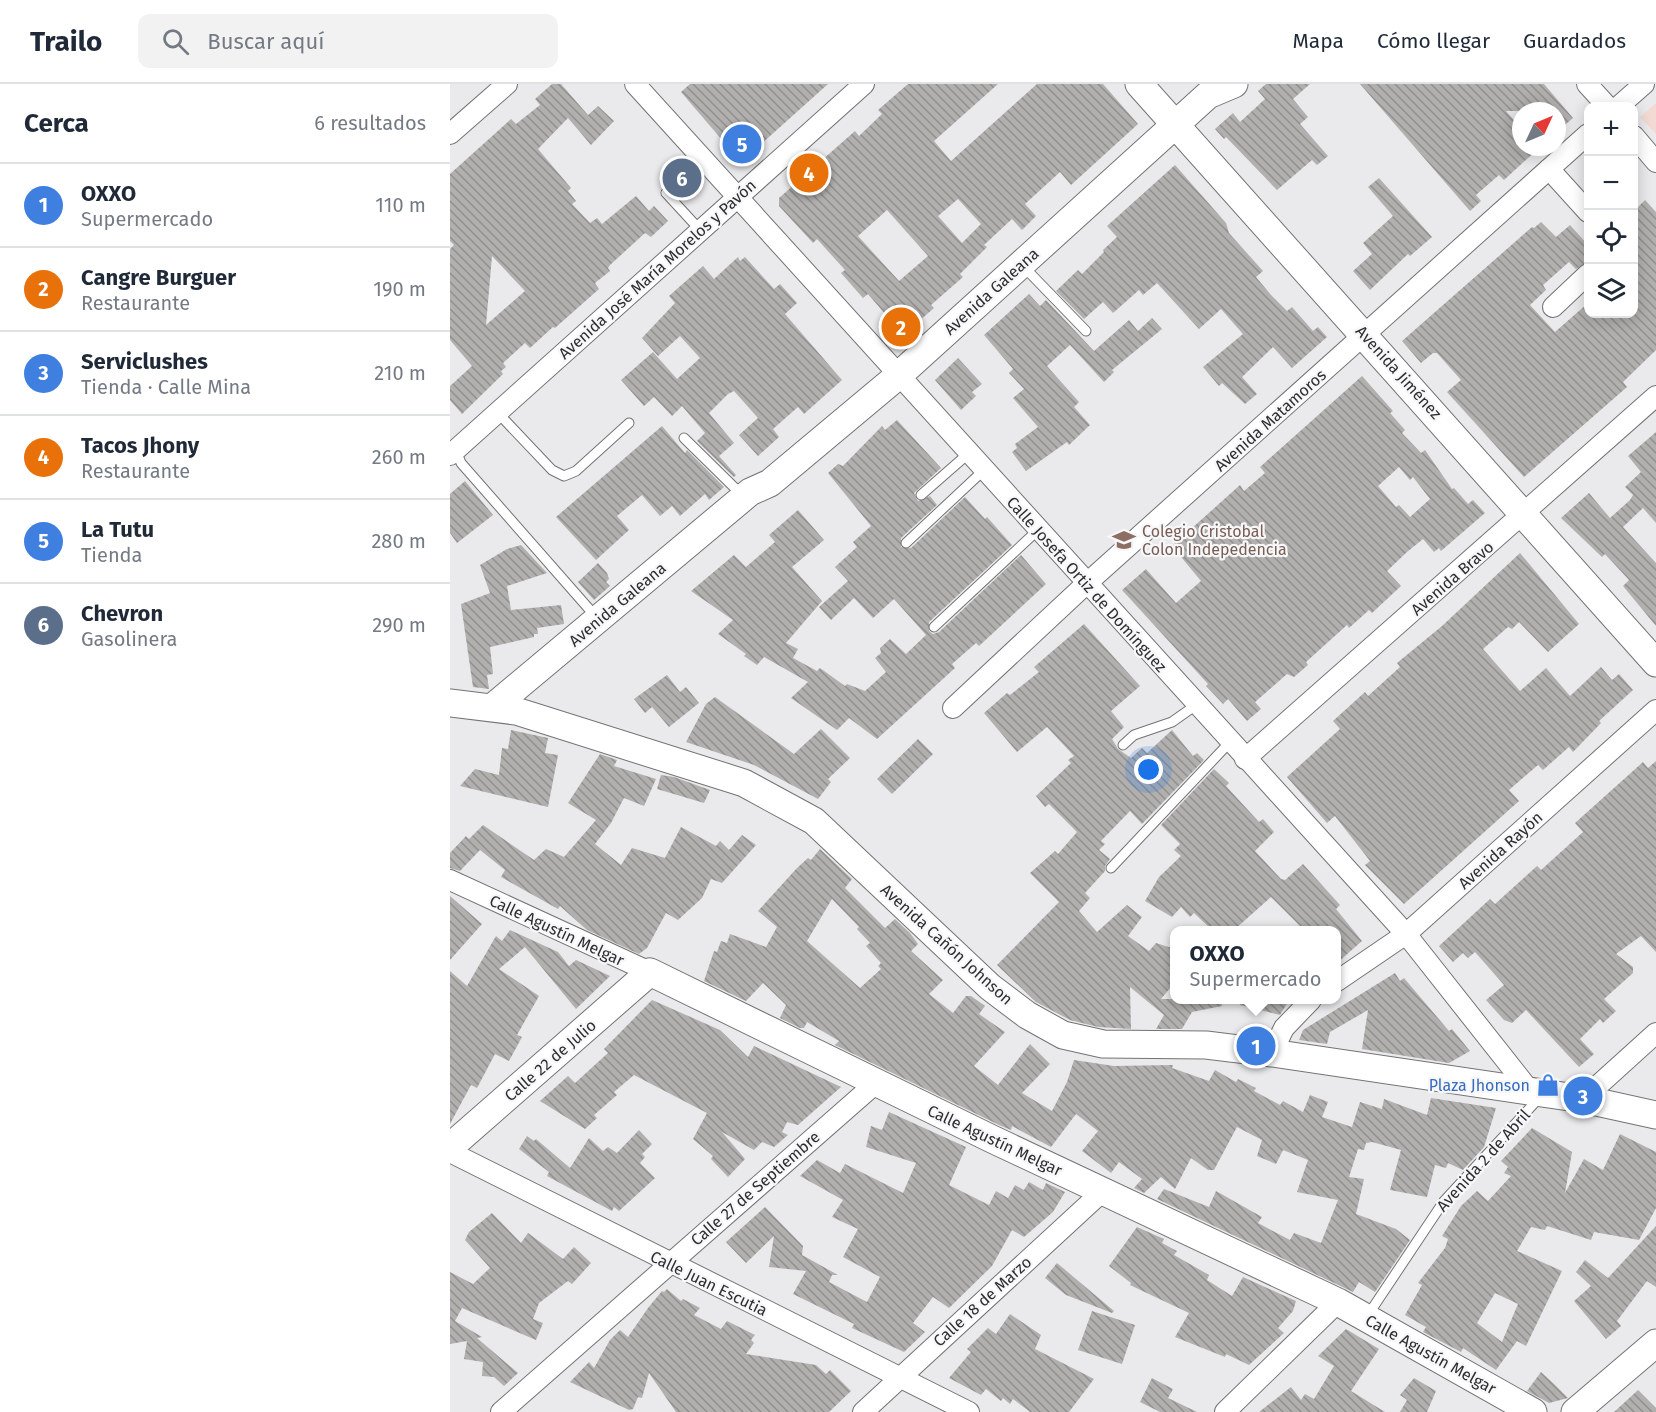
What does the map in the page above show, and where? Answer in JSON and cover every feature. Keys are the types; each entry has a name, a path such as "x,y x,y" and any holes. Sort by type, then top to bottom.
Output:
{"street":[{"path":"450,134 507,84"},
{"name":"Calle Josefa Ortiz de Domínguez","path":"635,84 695,165 737,198 1406,934 1536,1092"},
{"name":"Avenida José María Morelos y Pavón","path":"452,449 497,412 864,84"},
{"name":"Avenida Jiménez","path":"1139,84 1366,335 1656,663"},
{"name":"Avenida Galeana","path":"505,709 598,620 744,497 770,483 898,375 1175,125 1210,90 1234,84"},
{"path":"1587,84 1603,102"},
{"path":"1624,102 1644,84"},
{"name":"Avenida Matamoros","path":"953,708 1086,584 1584,138"},
{"path":"1638,141 1656,162"},
{"path":"1550,169 1586,210"},
{"path":"1552,307 1584,278"},
{"name":"Avenida Bravo","path":"1245,759 1656,396"},
{"name":"Avenida Galeana","path":"505,709 760,501 770,483"},
{"name":"Avenida Cañón Johnson","path":"450,703 505,709 744,783 784,802 814,821 990,987 1027,1015 1063,1035 1103,1044 1206,1045 1272,1053 1536,1092 1656,1115"},
{"name":"Avenida Rayón","path":"1341,978 1406,934 1656,710"},
{"name":"Calle Agustín Melgar","path":"450,880 650,972 876,1083 1338,1302 1533,1412"},
{"name":"Calle 22 de Julio","path":"450,1147 650,972"},
{"path":"1272,1053 1284,1028 1306,1004"},
{"path":"1582,1100 1656,1033"},
{"name":"Calle 27 de Septiembre","path":"501,1412 876,1083"},
{"name":"Calle Juan Escutia","path":"450,1152 969,1412"},
{"name":"Calle 18 de Marzo","path":"863,1412 1103,1191"},
{"path":"1225,1412 1338,1302"},
{"path":"1575,1412 1656,1343"}],"lane":[{"path":"675,184 666,193 700,230"},
{"path":"1021,264 1086,331"},
{"path":"497,412 552,470 564,476 576,471 629,423"},
{"path":"684,438 744,497"},
{"path":"452,449 461,463 598,620"},
{"path":"921,495 969,453"},
{"path":"906,543 984,470"},
{"path":"934,627 1038,530"},
{"path":"1122,745 1134,735 1172,722 1196,705"},
{"path":"1111,868 1230,742"},
{"name":"Avenida 2 de Abril","path":"1366,1318 1444,1201 1536,1092"}],"shaded area":[{"path":"1656,103 1656,134 1640,117"}],"building":[{"path":"552,84 561,84 588,115 598,106 614,121 591,145 568,118 538,149 571,188 568,191 576,201 572,204 590,223 597,218 602,224 636,196 649,211 654,206 668,221 651,237 645,233 610,265 608,268 610,271 595,283 599,289 555,328 553,327 530,348 525,343 503,363 506,367 501,371 503,374 462,414 450,400 450,386 472,366 450,340 450,249 454,245 450,241 450,174 511,119 516,124 540,105 535,99","holes":["492,256 525,291 486,325"]},
{"path":"690,84 828,84 741,162 681,92"},
{"path":"908,84 998,84 934,141 951,161 1037,84 1103,84 1138,124 1071,185 1060,172 1025,204 1036,216 1022,230 1012,219 984,245 987,247 960,274 963,277 931,305 934,308 903,335 868,294 863,298 841,273 845,270 817,239 813,243 779,206 779,198 855,131 859,136 882,114 878,110","holes":["958,199 981,224 962,243 938,216","887,210 928,256 899,281 858,236"]},
{"path":"1266,84 1310,84 1293,99 1308,117 1300,124 1328,156 1317,165 1312,160 1277,190 1226,137 1224,139 1215,129 1233,113 1240,122 1265,99 1258,91"},
{"path":"1360,84 1544,84 1559,102 1512,102 1512,111 1506,111 1512,118 1512,156 1530,156 1504,180 1499,175 1476,195 1481,201 1470,211"},
{"path":"1566,110 1573,118 1566,124"},
{"path":"674,157 684,167 683,176 687,179 693,177 700,184 687,196 680,189 680,180 671,179 661,169"},
{"path":"1175,165 1226,223 1229,233 1263,271 1256,277 1271,295 1287,311 1292,307 1313,331 1318,327 1327,337 1292,368 1273,347 1242,377 1257,394 1245,404 1222,383 1219,386 1203,367 1243,334 1221,309 1199,329 1157,283 1143,295 1139,290 1113,313 1103,302 1084,319 1056,291 1078,270 1082,274 1104,252 1103,250 1117,237 1107,226"},
{"path":"1379,178 1432,237 1410,256 1408,254 1370,290 1353,271 1372,254 1363,243 1393,216 1368,187"},
{"path":"1645,200 1656,212 1656,350 1623,382 1627,387 1524,477 1447,392 1461,380 1437,353 1433,353 1421,363 1402,341 1532,227 1534,228 1541,222 1556,237 1570,225 1584,241 1584,264 1576,269 1569,262 1543,285 1546,290 1530,305 1555,332 1584,307 1584,318 1638,318 1638,207"},
{"path":"738,257 740,261 745,257 774,289 780,284 797,303 785,314 842,380 804,414 798,407 773,429 779,437 758,456 739,435 758,418 734,391 728,394 709,413 734,443 719,456 736,475 734,477 697,441 705,433 682,406 672,416 654,397 644,406 621,380 653,352 677,379 700,358 680,336 658,356 642,338 675,303 669,296 703,266 714,279"},
{"path":"1029,294 1040,306 1046,300 1094,351 1129,320 1138,331 1152,318 1162,329 1112,370 1114,372 1104,382 1070,345 1047,366 1079,402 1074,407 1090,425 1069,445 1067,442 1026,471 1012,452 1017,448 1015,444 1038,427 1013,398 1024,389 1009,373 1013,369 984,335"},
{"path":"958,358 982,384 972,392 976,396 961,410 935,380"},
{"path":"1362,376 1393,411 1390,413 1405,430 1402,433 1421,453 1425,450 1452,489 1454,488 1468,504 1473,500 1485,513 1441,551 1439,548 1434,552 1423,539 1407,552 1387,571 1401,586 1372,613 1369,610 1349,628 1347,625 1306,662 1308,665 1294,677 1287,674 1255,702 1261,709 1247,721 1228,699 1223,704 1206,686 1208,684 1122,590 1146,569 1176,603 1201,581 1172,546 1240,485 1244,491 1265,473 1260,467","holes":["1399,467 1410,480 1413,477 1430,499 1410,517 1399,505 1396,507 1378,486"]},
{"path":"897,420 941,468 914,493 918,501 930,496 937,505 901,538 901,547 911,548 965,497 1012,545 929,622 929,631 933,634 939,632 1021,555 1046,584 979,646 976,643 952,664 955,668 877,739 849,718 837,730 791,698 808,682 764,657 757,665 744,656 746,654 718,634 733,620 691,591 734,555 746,567 775,542 769,535 798,510 824,540 792,567 822,601 786,643 798,649 793,658 817,671 820,668 845,686 847,684 865,691 886,672 875,658 881,653 880,648 890,639 906,654 926,635 894,599 873,618 854,598 831,620 819,607 848,581 835,567 857,547 853,542 871,526 828,473 838,464 843,466 882,426 885,430"},
{"path":"662,426 685,453 687,450 724,487 709,500 705,494 680,516 672,506 660,516 642,495 617,516 629,530 596,560 556,517"},
{"path":"1656,432 1656,523 1643,508 1623,527 1656,563 1656,626 1623,586 1629,580 1605,554 1602,557 1561,518 1589,493 1610,518 1630,500 1633,495 1625,487 1641,472 1628,456"},
{"path":"465,481 493,515 457,543 450,533 450,494"},
{"path":"521,545 547,573 507,586 511,610 561,605 564,624 537,628 538,634 534,634 534,637 490,647 493,674 487,675 489,689 473,687 461,604 490,593 480,565 507,549"},
{"path":"1520,553 1579,624 1548,652 1519,622 1512,629 1508,627 1483,649 1520,691 1546,668 1570,696 1601,667 1612,680 1619,674 1633,690 1599,721 1601,723 1573,752 1569,747 1543,770 1538,765 1509,790 1519,801 1404,904 1365,865 1370,861 1335,816 1327,823 1287,777 1340,729 1333,721 1365,692 1368,696 1400,667 1397,663 1442,626"},
{"path":"598,563 607,573 609,579 606,582 610,586 594,600 578,582"},
{"path":"1084,624 1140,686 1111,711 1124,727 1112,739 1118,749 1131,758 1142,748 1147,753 1172,730 1193,756 1197,753 1204,760 1142,824 1130,811 1101,841 1105,844 1099,850 1110,859 1105,866 1105,871 1085,893 1090,898 1079,911 1097,932 1127,905 1142,917 1128,936 1149,951 1156,943 1170,947 1170,988 1161,999 1170,999 1170,1004 1222,1004 1222,1006 1192,1012 1182,1029 1156,1029 1164,1015 1130,987 1131,1029 1098,1027 1070,1020 1036,1002 997,965 1059,902 1030,873 1055,851 1058,854 1077,832 1049,804 1045,807 1036,796 1071,763 1068,760 1074,756 1047,727 1017,752 984,713 1007,693 1010,695 1039,672 1034,667"},
{"path":"667,675 680,692 686,687 699,703 669,727 652,707 645,713 634,699"},
{"path":"715,697 794,754 821,729 850,758 828,779 831,782 818,799 754,765 686,742 706,704"},
{"path":"511,730 548,738 545,753 558,755 548,807 460,786 475,769 499,775 502,748 508,749"},
{"path":"918,739 933,754 892,794 877,779"},
{"path":"600,754 617,760 614,766 656,779 644,806 624,798 611,823 595,844 621,865 632,848 665,858 681,827 716,846 720,841 729,850 742,835 756,845 722,883 711,879 702,898 678,920 666,913 647,948 639,954 587,930 560,906 558,909 501,877 505,870 480,850 460,871 450,868 450,853 466,836 469,839 483,825 534,860 546,849 564,857 596,820 568,803"},
{"path":"1656,761 1656,952 1641,936 1616,954 1633,967 1633,973 1604,999 1616,1011 1603,1023 1600,1019 1580,1039 1594,1054 1579,1067 1526,1010 1512,1023 1504,1020 1486,1000 1504,985 1475,952 1468,958 1463,953 1453,962 1439,946 1490,899 1495,904 1537,866 1541,870 1583,832 1575,823 1643,762 1648,768"},
{"path":"1214,769 1229,783 1226,786 1259,822 1263,819 1274,832 1255,851 1281,879 1285,880 1303,864 1340,905 1336,909 1362,941 1341,959 1341,926 1300,926 1271,897 1238,926 1208,926 1194,913 1190,917 1181,907 1172,917 1145,901 1159,877 1181,856 1174,850 1180,844 1161,825"},
{"path":"661,775 674,777 710,790 704,803 657,789"},
{"path":"820,849 852,879 845,888 885,928 895,919 910,933 918,944 911,951 943,980 929,994 953,1013 966,996 971,996 985,1006 979,1014 1005,1032 974,1066 998,1085 1030,1044 1050,1064 1022,1093 1052,1111 1067,1082 1074,1060 1114,1066 1173,1065 1172,1068 1209,1081 1215,1070 1236,1082 1238,1079 1256,1088 1254,1091 1280,1105 1283,1101 1303,1112 1310,1095 1328,1102 1322,1117 1352,1127 1360,1102 1382,1109 1384,1099 1427,1115 1431,1098 1496,1108 1484,1147 1463,1170 1448,1163 1446,1168 1435,1165 1427,1197 1390,1190 1401,1150 1372,1142 1366,1143 1364,1150 1358,1149 1349,1177 1364,1179 1356,1214 1396,1229 1410,1240 1375,1292 1359,1282 1353,1292 1157,1199 1164,1189 1209,1207 1216,1191 1262,1217 1258,1223 1290,1240 1294,1233 1321,1243 1338,1200 1297,1192 1308,1160 1283,1150 1276,1164 1257,1156 1262,1140 1237,1127 1214,1170 1208,1170 1191,1158 1175,1189 1161,1177 1144,1193 1134,1188 1142,1179 1119,1162 1111,1173 1082,1151 1098,1131 1076,1114 1051,1147 1012,1126 1011,1130 999,1125 835,1045 839,1041 807,1022 804,1028 800,1028 780,1018 786,1005 763,983 746,1001 704,981 714,951 717,952 721,941 727,943 730,934 766,947 777,927 758,911 797,868 808,858 811,860","holes":["832,899 859,927 857,929 870,943 866,946 881,963 878,966 881,969 860,988 807,941"]},
{"path":"450,896 482,924 450,960"},
{"path":"510,930 558,952 569,966 576,960 610,976 576,1009 525,947 499,969 539,996 517,1035 522,1037 509,1061 495,1054 477,1088 471,1085 450,1124 450,971 467,986 496,936 502,941"},
{"path":"1395,973 1400,981 1404,978 1449,1031 1452,1029 1470,1051 1449,1063 1362,1049 1368,1010 1330,1032 1327,1044 1299,1040 1303,1030"},
{"path":"652,1000 720,1030 748,1057 754,1046 841,1087 798,1125 787,1122 782,1132 788,1135 774,1147 762,1142 754,1150 722,1132 745,1159 728,1177 711,1159 713,1156 693,1139 707,1113 634,1075 614,1092 617,1095 594,1115 597,1118 585,1129 540,1101 568,1076 575,1083 608,1053 604,1049"},
{"path":"1240,1004 1287,1004 1280,1015"},
{"path":"889,1112 966,1147 949,1185 989,1205 996,1191 1008,1198 1015,1185 1024,1190 1029,1182 1043,1190 1046,1183 1065,1192 1053,1212 1024,1237 1012,1230 992,1266 949,1308 933,1297 913,1323 925,1332 904,1352 852,1328 854,1324 793,1294 806,1271 769,1267 774,1236 746,1263 726,1242 765,1207 803,1246 802,1255 838,1275 832,1275 829,1282 867,1302 880,1277 843,1257 858,1229 832,1217 843,1200 800,1176 817,1160 840,1173 845,1164 903,1193 916,1163 866,1147 871,1126 882,1130"},
{"path":"1532,1128 1572,1152 1565,1193 1584,1159 1603,1170 1620,1134 1656,1152 1656,1208 1639,1240 1594,1232 1591,1240 1547,1226 1545,1230 1531,1227 1517,1251 1562,1271 1526,1346 1517,1341 1496,1370 1463,1348 1461,1352 1423,1332 1426,1327 1405,1315 1422,1285 1418,1283 1445,1248 1448,1239 1442,1236 1461,1206 1477,1191 1488,1201 1511,1176 1504,1173 1508,1167 1501,1161","holes":["1495,1293 1518,1304 1502,1342 1477,1323"]},
{"path":"639,1130 652,1144 642,1154 645,1157 640,1163 655,1178 619,1211 614,1207 612,1211 547,1176 549,1172 519,1149 527,1136 534,1141 536,1139 570,1168 589,1138 603,1151 608,1147 617,1153"},
{"path":"492,1213 521,1243 528,1233 563,1259 574,1247 591,1263 572,1284 568,1281 539,1303 533,1319 543,1323 536,1340 462,1308 455,1321 482,1337 477,1338 518,1373 504,1386 494,1377 482,1376 483,1362 464,1359 467,1341 450,1344 450,1272 473,1284 490,1268 465,1240 469,1232"},
{"path":"1656,1226 1656,1287 1647,1281 1617,1321 1621,1326 1606,1339 1574,1301 1591,1286 1576,1272 1585,1260 1608,1278"},
{"path":"1137,1227 1164,1239 1162,1243 1177,1251 1174,1255 1209,1275 1207,1280 1232,1296 1243,1277 1296,1301 1293,1311 1278,1328 1284,1333 1249,1365 1226,1354 1225,1357 1175,1337 1189,1313 1130,1285 1131,1283 1109,1266"},
{"path":"1057,1263 1114,1311 1112,1313 1066,1295 1045,1278"},
{"path":"667,1289 681,1301 683,1299 700,1308 694,1315 721,1329 727,1321 755,1335 751,1340 754,1343 746,1354 816,1365 826,1374 830,1370 851,1391 829,1412 676,1412 649,1373 642,1398 638,1397 633,1409 629,1410 570,1382 589,1362 594,1368 610,1340 620,1330 628,1337 648,1308 662,1291"},
{"path":"1092,1311 1135,1325 1122,1364 1078,1350"},
{"path":"1010,1314 1041,1335 1035,1349 1094,1379 1069,1412 1030,1412 1013,1399 1010,1404 1003,1398 1001,1401 986,1389 981,1395 949,1378 971,1352 967,1349 988,1328 996,1334"},
{"path":"1346,1329 1379,1349 1351,1391 1385,1412 1259,1412 1291,1387 1301,1400 1305,1394 1314,1399 1334,1366 1318,1356"},
{"path":"1541,1372 1568,1398 1549,1403 1527,1391"},
{"path":"1152,1378 1173,1389 1168,1398 1197,1412 1160,1412 1140,1402"},
{"path":"1414,1378 1436,1391 1427,1412 1400,1412 1407,1400 1400,1395"},
{"path":"1638,1390 1656,1408 1656,1412 1614,1412"}],"place":[{"name":"La Tutu","path":"742,144"},
{"name":"Tacos Jhony","path":"809,173"},
{"name":"Chevron","path":"682,178"},
{"name":"Cangre Burguer","path":"901,327"},
{"name":"Colegio Cristobal Colon Indepedencia","path":"1124,540"},
{"name":"OXXO","path":"1256,1046"},
{"name":"Plaza Jhonson","path":"1548,1085"},
{"name":"Serviclushes","path":"1583,1096"}]}
